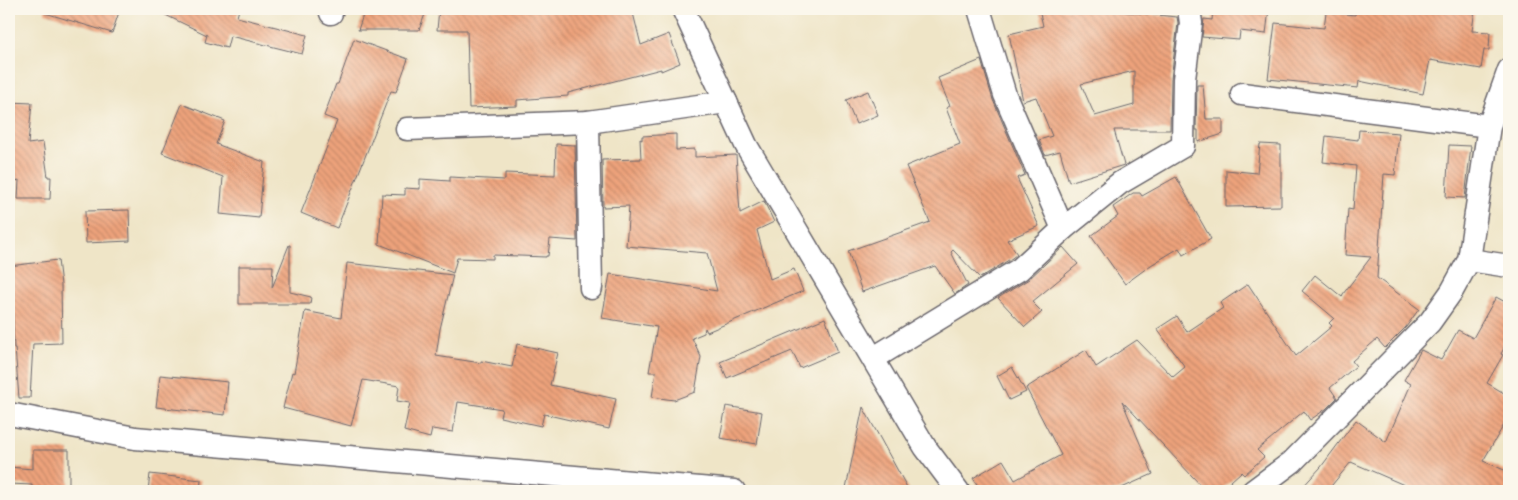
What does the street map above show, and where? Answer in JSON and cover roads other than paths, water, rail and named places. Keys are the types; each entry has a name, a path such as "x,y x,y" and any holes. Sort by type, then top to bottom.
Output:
{"street":[{"path":"684,9 746,145 874,358 925,447 958,491"},
{"path":"979,9 1006,95 1064,229"},
{"path":"874,358 1020,269 1064,229 1120,183 1183,146 1184,79 1192,23 1189,9"},
{"path":"1253,491 1292,462 1430,322 1452,291 1469,260 1489,126 1509,70"},
{"path":"1242,94 1489,126"},
{"path":"407,128 588,122 726,102"},
{"path":"588,122 591,288"},
{"path":"1469,260 1509,266"},
{"path":"9,414 136,438 734,491"}]}
